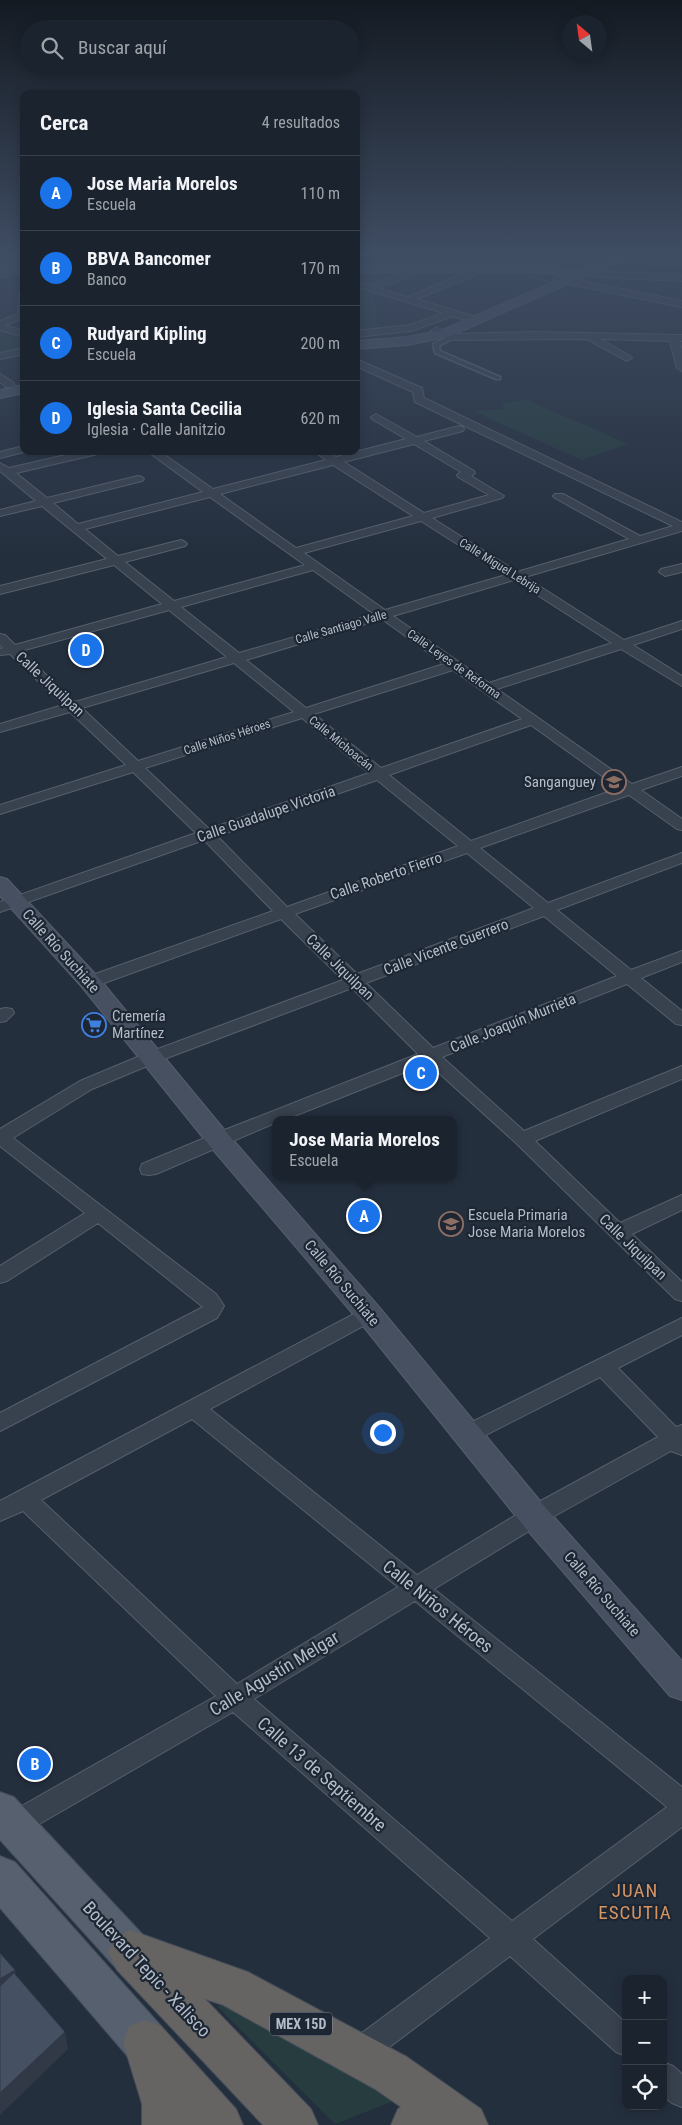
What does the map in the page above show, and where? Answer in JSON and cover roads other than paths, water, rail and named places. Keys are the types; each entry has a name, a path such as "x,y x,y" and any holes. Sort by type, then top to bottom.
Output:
{"highway":[{"name":"MEX 15D","path":"130,1952 233,1987 391,2073 463,2124"},
{"name":"Boulevard Tepic - Xalisco","path":"130,1952 295,2125"},
{"path":"145,2042 165,2104 165,2125"},
{"path":"145,2042 220,2125"},
{"name":"MEX 15D","path":"414,2125 463,2124"}],"main road":[{"name":"Calle Río Suchiate","path":"5,897 90,982 218,1139 369,1314 534,1516 682,1685"},
{"name":"Boulevard Tepic - Xalisco","path":"4,1820 130,1952"},
{"path":"0,1876 145,2042"}],"street":[{"path":"442,354 498,378"},
{"path":"620,354 627,358"},
{"path":"680,354 682,368"},
{"path":"360,364 418,390 419,400 682,526"},
{"path":"294,552 498,496 462,475 470,473 376,417"},
{"path":"360,454 459,429"},
{"path":"0,454 20,450"},
{"path":"4,469 77,455"},
{"name":"Calle Leyes de Reforma","path":"158,455 682,826"},
{"name":"Calle Miguel Lebrija","path":"325,455 682,682"},
{"path":"76,528 357,455"},
{"name":"Calle Michoacán","path":"4,469 682,1020"},
{"path":"0,513 138,479"},
{"path":"559,496 638,539"},
{"name":"Calle Santiago Valle","path":"0,728 682,526"},
{"path":"0,590 181,544"},
{"path":"6,651 314,566"},
{"path":"665,572 682,568"},
{"path":"488,688 682,625"},
{"name":"Calle Jiquilpan","path":"0,638 6,651 74,706 431,1056 522,1139 682,1294"},
{"name":"Calle Niños Héroes","path":"0,810 454,665"},
{"name":"Calle Guadalupe Victoria","path":"5,897 207,835 533,720"},
{"name":"Calle Roberto Fierro","path":"90,982 682,771"},
{"name":"Calle Vicente Guerrero","path":"3,1130 86,1085 153,1057 682,858"},
{"name":"Calle Joaquín Murrieta","path":"277,1116 682,956"},
{"path":"522,1139 682,1072"},
{"name":"Calle Joaquín Murrieta","path":"149,1169 272,1118"},
{"path":"0,1422 210,1312 214,1306 209,1299 100,1213 3,1130"},
{"path":"618,1232 682,1202"},
{"path":"0,1276 100,1213"},
{"path":"0,1512 369,1314"},
{"path":"466,1435 682,1326"},
{"path":"603,1366 679,1440"},
{"name":"Calle Niños Héroes","path":"194,1408 682,1804"},
{"name":"Calle Agustín Melgar","path":"4,1820 235,1698 534,1516 679,1440"},
{"name":"Calle 13 de Septiembre","path":"25,1499 235,1698 511,1938 622,2038"},
{"path":"356,2054 682,1811"},
{"path":"667,2079 682,2092"}],"place":[{"name":"Iglesia Santa Cecilia","path":"86,650"},
{"name":"Sanganguey","path":"614,782"},
{"name":"Cremería Martínez","path":"94,1025"},
{"name":"Rudyard Kipling","path":"421,1073"},
{"name":"Jose Maria Morelos","path":"364,1216"},
{"name":"Escuela Primaria Jose Maria Morelos","path":"451,1224"},
{"name":"BBVA Bancomer","path":"35,1764"}],"district":[{"name":"JUAN ESCUTIA","path":"635,1901"}]}
